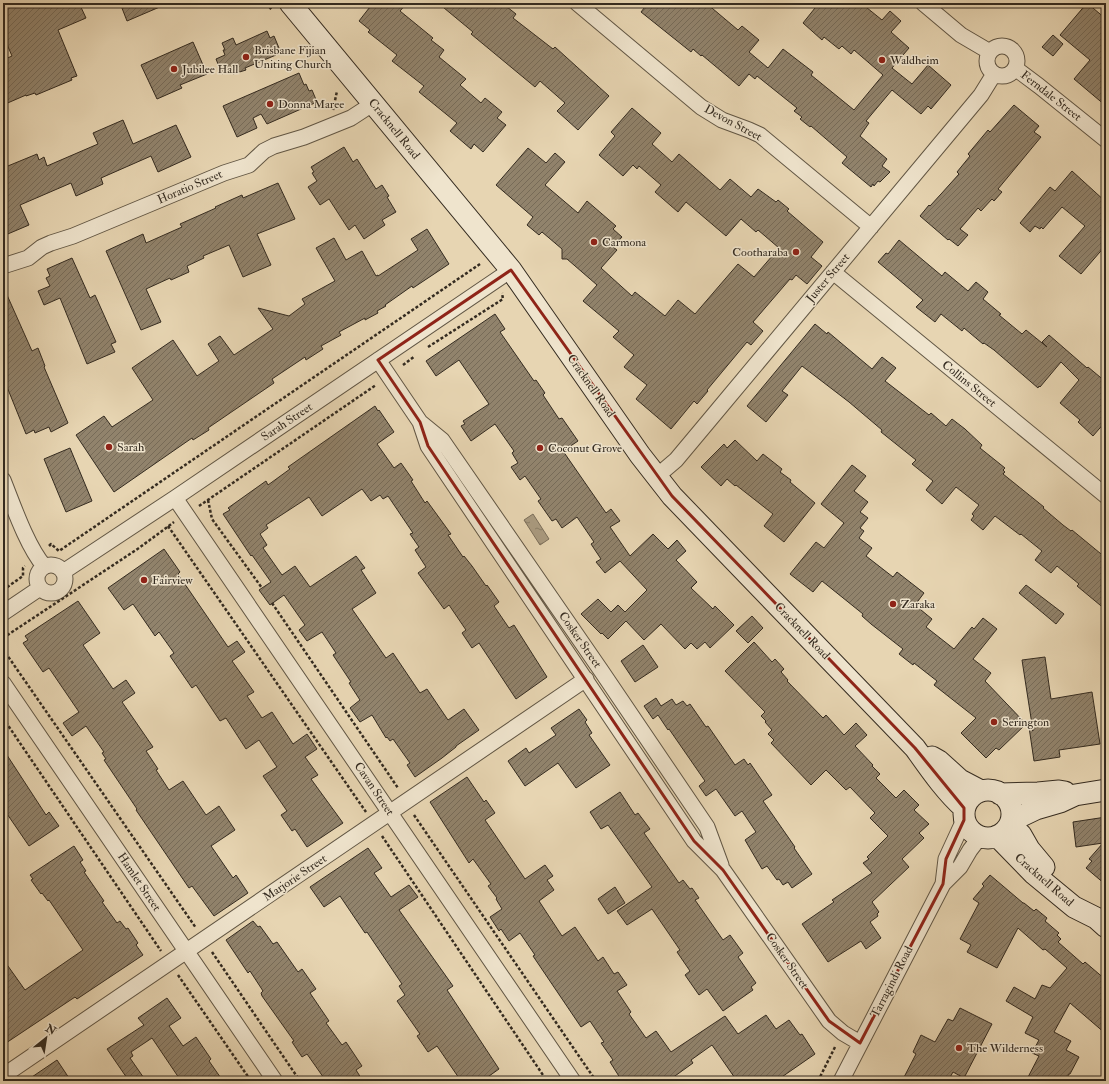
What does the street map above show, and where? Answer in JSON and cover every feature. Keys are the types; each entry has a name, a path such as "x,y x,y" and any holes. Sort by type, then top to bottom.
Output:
{"street":[{"name":"Cracknell Road","path":"290,3 511,270 656,477 700,527 915,748 964,814"},
{"name":"Devon Street","path":"577,3 701,107 722,120 760,135 871,227"},
{"path":"923,3 961,35 990,52"},
{"path":"1003,45 1012,49 1017,58 1015,68 1008,74 994,74 987,61 990,52 998,46 1003,45"},
{"name":"Ferndale Street","path":"1015,68 1106,140"},
{"name":"Juster Street","path":"656,477 681,454 981,95 994,74"},
{"name":"Horatio Street","path":"3,266 28,258 42,247 51,243 73,236 224,173 249,165 264,151 274,146 304,137 351,118 374,103"},
{"name":"Sarah Street","path":"63,572 175,498 511,270"},
{"name":"Collins Street","path":"833,272 1106,496"},
{"name":"Cosker Street","path":"378,360 420,422 428,446 694,841 723,870 829,1021 843,1033 860,1043"},
{"name":"Cosker Street","path":"420,422 442,440 707,827 723,870"},
{"path":"3,480 26,535 39,561 44,566"},
{"name":"Cavan Street","path":"175,498 572,1081"},
{"path":"44,566 56,566 63,572 65,580 57,592 48,593 37,584 36,576 40,569 44,566"},
{"path":"3,613 40,588"},
{"name":"Marjorie Street","path":"3,1076 586,679"},
{"name":"Hamlet Street","path":"3,683 275,1081"},
{"name":"Cracknell Road","path":"915,748 939,761 960,780 990,792"},
{"path":"1075,795 1059,791 1038,793 990,792 973,795 968,801 964,814 968,827 973,833 999,829 1036,809 1060,802 1075,795 1106,790"},
{"path":"990,792 1006,799 1010,805 1012,813 999,829"},
{"name":"Tarragindi Road","path":"943,884 946,859 964,814"},
{"name":"Cracknell Road","path":"999,829 1021,834 1029,850 1036,859 1081,898 1101,923"},
{"name":"Tarragindi Road","path":"841,1081 943,884 960,867 970,850 999,829"}],"path":[{"path":"333,110 337,91"},
{"path":"46,548 51,544 59,551 480,264"},
{"path":"424,349 503,299"},
{"path":"403,365 418,354"},
{"path":"199,506 376,385"},
{"path":"208,500 212,519 262,588"},
{"path":"175,521 139,548 4,638 5,652 199,933"},
{"path":"168,526 369,817"},
{"path":"3,590 23,576 23,568 26,565"},
{"path":"272,604 401,794"},
{"path":"3,718 162,953"},
{"path":"410,808 596,1081"},
{"path":"378,830 548,1081"},
{"path":"210,948 300,1081"},
{"path":"174,970 251,1081"},
{"path":"818,1081 832,1053"}],"highlighted area":[{"path":"511,270 672,496 915,748 964,808 964,820 946,859 943,884 860,1043 829,1021 723,870 694,841 428,446 420,422 378,360"}],"water":[{"path":"533,514 549,539 540,545 524,520"}],"building":[{"path":"3,3 79,3 86,18 58,30 77,76 71,78 72,80 36,95 35,93 26,95 3,105 3,60 12,56 3,35"},
{"path":"120,3 169,3 127,21"},
{"path":"373,3 407,3 400,11 433,38 431,40 444,50 439,57 466,79 460,85 481,103 485,98 502,112 497,118 506,125 483,152 474,144 471,149 450,131 457,123 419,92 424,86 392,61 397,55 368,32 370,30 359,21"},
{"path":"438,3 502,3 516,14 513,18 553,49 555,47 609,96 578,130 557,111 565,103 540,81 535,87 471,34 473,32"},
{"path":"648,3 706,3 738,30 742,26 759,40 749,52 768,68 783,49 813,72 811,75 854,110 883,75 854,50 851,54 842,46 839,49 824,37 822,40 803,23 819,3 861,3 882,20 890,11 901,21 891,32 909,48 892,68 912,84 928,65 951,85 931,109 928,106 921,114 892,90 866,121 869,123 860,136 887,159 882,166 890,172 880,182 878,181 871,187 842,163 847,157 811,126 810,127 800,119 802,117 794,111 797,108 757,76 755,79 749,74 739,86 702,55 701,56 693,49 691,52 641,12"},
{"path":"1087,3 1106,19 1106,106 1074,79 1090,60 1060,35"},
{"name":"Brisbane Fijian Uniting Church","path":"267,31 270,38 274,36 279,48 274,50 276,55 245,68 246,70 233,74 231,70 222,74 216,59 225,55 223,50 225,50 222,43 233,38 236,45"},
{"path":"1053,35 1063,44 1053,56 1042,47"},
{"name":"Jubilee Hall","path":"193,42 207,74 180,85 182,88 157,99 141,65"},
{"name":"Donna Maree","path":"299,73 304,85 306,84 309,91 312,90 317,102 267,124 261,114 253,118 257,128 237,137 223,106"},
{"path":"1014,105 1039,126 1034,132 1041,137 998,189 1002,192 994,201 992,199 981,211 978,208 960,229 968,235 958,246 949,239 948,240 920,216 959,174 957,172 970,156 968,154 988,130 990,132"},
{"path":"632,108 661,133 652,144 672,162 679,154 720,190 730,179 751,197 758,189 776,202 778,200 789,209 787,211 823,242 811,257 822,266 807,284 796,275 792,280 790,279 753,322 763,331 751,345 747,342 697,404 694,401 671,429 636,399 647,385 624,367 634,355 613,337 619,331 583,301 597,285 567,259 562,259 562,249 542,232 539,235 527,225 533,217 496,185 528,148 546,163 555,153 565,162 545,185 578,213 587,201 616,226 613,229 622,237 613,247 617,250 601,268 632,296 635,292 665,316 678,300 695,314 738,264 754,277 779,248 758,230 756,232 741,219 726,236 686,202 678,212 655,192 661,185 639,166 637,169 633,165 623,176 599,155 615,136 611,132"},
{"path":"123,120 133,144 176,125 191,157 158,172 151,156 101,178 103,184 76,196 71,183 20,205 29,225 3,236 3,168 37,154 39,160 44,157 47,166 98,144 93,133"},
{"path":"344,147 353,162 357,159 376,189 382,185 396,212 382,220 385,225 364,239 355,225 349,230 329,199 320,205 308,187 317,181 312,173 314,172 311,167"},
{"path":"1072,171 1106,202 1106,245 1081,274 1059,256 1085,226 1062,207 1043,229 1035,226 1030,232 1020,223 1050,187 1055,191"},
{"path":"278,183 295,219 257,234 271,265 243,277 229,245 203,256 204,258 187,266 189,272 171,280 170,278 146,289 161,322 141,330 106,251 143,234 146,243 182,227 180,224 216,208 215,207 242,195 243,198"},
{"path":"427,229 449,264 413,288 412,286 377,311 378,313 339,332 341,335 321,346 323,349 306,360 305,357 272,379 274,383 208,428 209,430 193,440 192,438 114,492 76,435 104,416 112,427 153,400 132,368 173,340 197,376 219,361 208,344 220,336 234,355 273,329 258,308 289,316 305,304 302,299 335,281 316,248 334,238 346,260 362,251 376,276 378,276 418,250 411,239"},
{"path":"899,240 942,276 945,272 968,291 976,282 988,292 983,299 1001,314 999,315 1022,334 1026,330 1047,347 1042,342 1049,335 1087,368 1088,367 1106,382 1106,421 1093,436 1078,422 1080,420 1060,403 1079,380 1061,362 1038,388 994,350 984,343 983,344 964,328 962,331 941,314 935,322 916,307 923,300 878,262 886,253 888,254"},
{"path":"72,258 90,298 95,295 116,342 111,344 115,352 87,364 60,298 44,305 38,291 50,286 46,278 50,276 47,269"},
{"path":"3,286 32,351 38,348 45,366 44,367 68,423 51,432 49,427 35,433 34,430 26,434 3,377"},
{"path":"495,314 505,329 500,332 534,381 536,380 545,393 543,395 559,419 562,418 578,441 563,451 606,513 611,509 620,521 610,527 630,556 653,534 668,549 677,540 686,551 676,560 697,582 691,588 713,609 715,606 734,625 710,648 705,642 697,649 691,643 685,649 661,624 644,640 626,621 608,639 581,614 598,599 611,612 618,605 625,612 647,590 620,561 605,573 596,562 601,559 591,544 594,542 577,517 562,528 556,519 552,521 538,501 541,499 525,476 520,480 511,467 518,463 512,453 514,451 495,424 471,441 461,426 465,424 463,421 489,404 459,360 436,376 426,361"},
{"path":"815,324 827,334 828,332 872,369 882,357 896,368 885,381 929,415 931,413 946,426 952,419 965,429 982,445 980,448 1005,468 1003,470 1005,472 1003,474 1044,507 1043,508 1063,525 1071,531 1072,530 1106,558 1106,610 1077,586 1079,584 1057,566 1051,573 1035,560 1042,551 995,516 983,530 971,520 974,516 972,514 979,505 956,487 942,504 926,490 933,481 912,464 916,460 881,432 882,430 849,402 802,366 782,391 788,395 766,422 747,406"},
{"path":"375,406 394,432 377,444 394,468 401,463 413,480 411,481 425,503 427,501 451,534 448,535 463,557 464,556 499,602 494,606 509,628 514,625 547,677 516,699 479,643 472,648 462,633 466,630 449,605 444,609 418,573 426,567 415,550 419,547 410,534 413,533 388,496 383,499 380,495 371,501 362,489 322,516 309,497 266,525 268,528 260,534 267,545 263,548 282,575 295,566 310,587 356,556 365,568 361,570 376,593 352,609 386,658 393,653 420,693 427,689 448,720 464,709 479,730 415,777 407,765 410,763 393,739 390,741 387,737 386,738 372,715 360,722 350,708 360,700 349,683 351,682 333,655 336,653 322,632 307,641 299,630 305,625 284,595 270,605 259,590 271,582 252,555 251,556 223,514 230,510 228,508 266,481 268,485 290,469 288,467"},
{"path":"735,440 757,461 763,454 782,469 780,472 791,480 790,482 815,503 784,542 764,526 773,514 727,479 721,486 701,467 724,444 727,448"},
{"path":"70,448 92,501 66,512 44,459"},
{"path":"852,465 866,476 854,491 868,502 860,512 868,518 860,528 864,531 859,538 872,548 866,556 893,577 897,572 924,593 915,605 932,619 926,627 954,649 972,627 974,629 983,618 997,629 973,659 991,673 985,681 1026,724 999,750 996,748 986,758 961,733 976,718 934,685 937,681 914,663 913,665 899,654 903,649 871,624 862,616 863,614 822,581 813,592 790,574 816,542 824,548 844,523 821,504"},
{"path":"164,549 180,572 178,574 228,647 237,641 245,652 232,661 254,692 247,696 262,718 272,712 293,744 307,734 317,749 305,757 318,775 311,779 343,823 307,847 295,829 292,831 281,815 287,811 263,776 277,767 259,740 246,749 226,718 220,721 196,685 192,688 170,656 174,653 159,632 155,636 133,604 124,610 108,588"},
{"path":"1026,585 1064,614 1056,624 1019,593"},
{"path":"78,601 100,633 83,645 113,689 126,680 135,693 122,702 153,747 146,751 169,790 183,781 206,815 219,806 235,830 211,846 233,878 236,875 248,893 214,916 192,886 189,888 136,810 137,809 104,760 106,759 102,753 104,752 86,726 72,736 63,723 79,712 49,668 43,672 23,643 28,640 25,636"},
{"path":"752,616 763,628 748,643 736,631"},
{"path":"754,642 772,662 775,659 784,669 781,672 788,680 787,681 823,718 826,715 844,735 856,723 867,735 855,746 880,774 876,778 896,798 904,790 919,805 914,810 929,824 919,833 924,838 902,859 909,867 872,902 879,912 877,914 878,916 870,922 881,938 866,949 861,941 828,962 802,924 834,902 832,900 872,873 863,863 869,859 867,857 888,836 870,818 875,813 850,787 846,790 826,770 811,785 771,743 774,740 768,734 772,730 761,716 765,712 725,671"},
{"path":"643,645 658,667 635,682 621,661"},
{"path":"1045,657 1051,699 1092,692 1100,744 1059,750 1060,757 1034,761 1029,727 1033,731 1022,660"},
{"path":"656,698 661,706 672,699 676,705 683,701 687,706 690,704 706,727 708,726 735,765 744,759 748,765 750,763 772,795 763,801 812,874 792,888 788,882 783,885 779,879 777,880 767,866 762,869 745,840 756,832 742,811 735,816 716,789 706,796 699,786 705,781 658,715 653,719 644,706"},
{"path":"579,709 587,720 585,722 592,733 589,735 610,765 576,788 558,763 525,786 508,761 526,748 529,753 556,735 551,728"},
{"path":"3,749 46,815 49,812 59,826 29,846 3,808"},
{"path":"467,777 484,802 486,800 495,813 485,820 525,879 545,865 553,876 547,880 554,890 539,901 562,936 575,927 598,961 603,957 614,974 618,972 627,985 617,991 631,1012 629,1014 646,1038 656,1031 671,1052 725,1016 738,1034 766,1015 776,1029 789,1020 800,1035 802,1034 815,1054 776,1081 737,1081 712,1045 691,1060 693,1063 668,1081 622,1081 610,1062 613,1060 601,1043 604,1042 590,1021 581,1027 533,956 535,955 520,933 509,941 501,929 499,931 490,917 502,909 496,899 497,898 488,886 491,884 473,859 469,863 430,802"},
{"path":"620,792 635,815 638,813 650,829 644,833 679,883 683,880 690,889 692,888 699,898 695,900 723,940 730,935 743,953 738,957 756,983 751,987 753,990 723,1011 707,989 699,995 685,975 690,971 677,952 680,950 652,909 627,925 617,911 652,887 608,825 601,829 590,812"},
{"path":"1106,817 1106,885 1086,868 1092,861 1089,859 1103,843 1076,847 1073,822"},
{"path":"74,846 83,860 80,862 86,871 84,872 104,901 102,902 117,923 120,921 126,929 128,928 138,943 136,945 143,955 77,999 75,997 3,1045 3,959 25,990 83,950 49,900 48,901 42,893 41,894 31,880 33,879 30,875"},
{"path":"368,848 382,868 374,873 391,897 409,885 418,897 399,910 453,986 447,990 499,1069 482,1081 461,1081 437,1046 428,1052 417,1036 420,1034 397,1001 405,995 399,986 402,984 367,932 365,933 340,896 324,907 310,887"},
{"path":"990,875 1023,903 1034,911 1036,909 1047,918 1045,921 1059,933 1057,935 1061,939 1058,942 1083,964 1085,962 1106,980 1106,1034 1070,1003 1054,1032 1071,1041 1066,1050 1079,1057 1065,1081 1026,1081 1039,1056 1032,1053 1039,1040 1025,1033 1033,1017 1006,1001 1014,987 1035,999 1042,985 1050,988 1067,968 1045,949 1043,950 1018,928 997,968 967,952 971,945 960,939 979,903 973,899 984,886 982,884"},
{"path":"615,887 625,903 608,914 598,899"},
{"path":"253,921 258,927 260,926 273,944 277,942 298,972 302,969 316,989 310,993 329,1021 326,1023 342,1045 346,1042 362,1066 356,1070 363,1081 326,1081 307,1054 302,1057 292,1042 294,1041 262,996 261,993 263,991 250,971 248,973 226,940"},
{"path":"167,998 181,1018 169,1026 183,1046 196,1037 211,1059 209,1061 223,1081 181,1081 152,1038 131,1052 133,1056 130,1058 146,1081 129,1081 107,1049 144,1025 138,1018"},
{"name":"The Wilderness","path":"960,1008 992,1024 964,1078 953,1072 948,1081 902,1081 916,1054 913,1052 921,1035 935,1042 948,1019 953,1021"},
{"path":"57,1060 71,1081 26,1081"}],"place":[{"name":"Brisbane Fijian Uniting Church","path":"246,57"},
{"name":"Waldheim","path":"882,60"},
{"name":"Jubilee Hall","path":"174,69"},
{"name":"Donna Maree","path":"270,104"},
{"name":"Carmona","path":"594,242"},
{"name":"Cootharaba","path":"796,252"},
{"name":"Sarah","path":"109,447"},
{"name":"Coconut Grove","path":"540,448"},
{"name":"Fairview","path":"144,580"},
{"name":"Zaraka","path":"893,604"},
{"name":"Serington","path":"994,722"},
{"name":"The Wilderness","path":"959,1048"}]}
